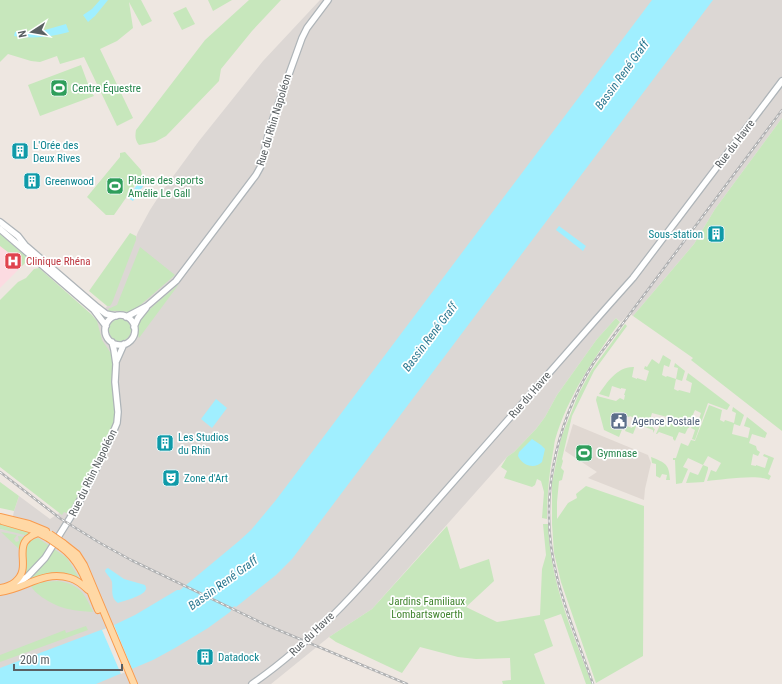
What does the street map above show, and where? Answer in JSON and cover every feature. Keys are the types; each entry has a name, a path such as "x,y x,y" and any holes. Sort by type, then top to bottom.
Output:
{"main road":[{"name":"Rue du Rhin Napoléon","path":"126,317 147,306 167,290 183,272 256,175 261,166 270,127 302,38 307,28 328,0"},
{"name":"Rue du Havre","path":"252,684 275,668 295,651 377,569 633,278 782,81"},
{"path":"0,222 18,236 26,245 96,307 106,314 116,316 120,315 132,321 134,327 132,338 124,344 112,342 106,335 106,326 109,320 116,316"},
{"path":"0,229 88,305 106,326"},
{"name":"Rue du Rhin Napoléon","path":"134,327 138,318 147,306"},
{"name":"Rue du Rhin Napoléon","path":"19,583 40,564 62,532 90,482 117,423 118,412 115,382 116,364 112,342"},
{"name":"Rue du Rhin Napoléon","path":"116,364 124,344"},
{"path":"0,517 29,524 62,545 74,550 81,559 89,576 100,609 131,681"},
{"path":"0,521 45,534"},
{"path":"19,583 23,566 23,545 29,538 45,534"},
{"path":"62,545 77,562 100,609"},
{"path":"1,590 19,583 47,576 62,576 81,583 91,593"}],"shaded area":[{"path":"320,0 782,0 782,118 715,209 694,244 633,316 629,313 621,322 616,318 597,339 557,395 545,417 536,429 514,452 507,457 372,609 329,637 271,684 0,684 0,529 10,531 19,496 50,519 61,512 94,321 110,303 138,232 161,193 199,141 263,61"},
{"name":"Clinique Rhéna","path":"0,237 25,263 0,288"},
{"path":"573,424 648,455 651,463 644,500 588,478 597,472 565,451"}],"green space":[{"path":"0,0 141,0 152,21 142,26 129,2 133,28 117,41 100,49 133,118 117,126 84,57 60,64 57,56 40,62 31,61 8,54 0,62"},
{"path":"208,0 232,0 213,11"},
{"path":"249,0 281,0 252,31 221,69 219,81 166,136 155,142 139,145 135,134 136,130 205,40"},
{"path":"186,7 195,24 182,30 173,13"},
{"name":"Centre Équestre","path":"81,65 91,92 94,96 40,116 28,85"},
{"path":"782,118 782,431 691,360 693,358 633,316 694,244 715,209"},
{"name":"Plaine des sports Amélie Le Gall","path":"125,152 141,170 142,175 114,215 106,215 87,197 120,157 120,153"},
{"path":"130,233 136,236 136,240 112,303 110,306 107,306 89,291"},
{"path":"0,234 28,258 22,266 12,263 13,256 0,246"},
{"path":"140,247 175,275 137,308 129,312 110,311 108,309 117,305"},
{"path":"39,268 91,314 97,321 102,340 110,352 113,353 113,383 117,416 112,430 74,508 67,518 69,514 64,512 62,515 0,467 0,300 18,282 26,278 34,269"},
{"path":"179,284 139,338 139,322"},
{"path":"616,318 620,322 601,349 574,393 560,424 555,440 550,469 547,519 542,518 544,492 541,481 537,479 535,485 532,487 504,478 507,471 501,467 507,457 514,452 536,429 545,417 557,395 597,339"},
{"path":"120,319 128,322 131,330 128,338 120,341 112,338 109,330 112,322"},
{"path":"625,324 627,326 594,371 572,416 562,459 563,461 561,468 564,471 562,480 559,481 557,502 557,519 568,503 577,498 576,494 586,486 644,506 643,656 596,683 561,582 554,553 552,483 561,438 579,393 591,371"},
{"path":"663,355 671,360 669,367 664,365 662,375 676,379 674,389 690,393 692,383 686,380 688,373 730,405 727,410 708,403 695,440 692,439 695,430 691,428 694,420 698,422 701,413 695,410 689,428 685,434 679,432 675,441 673,437 659,432 656,434 660,425 665,427 667,417 652,413 649,423 654,425 653,428 655,429 653,433 653,430 637,424 633,434 625,431 627,426 632,428 634,418 619,414 616,424 623,427 619,437 604,430 596,400 597,396 616,401 620,398 624,400 626,389 612,386 609,397 599,394 618,372 628,367 634,367 632,377 646,381 649,371 644,369 645,366 647,367 652,359 659,364"},
{"path":"675,363 685,371 682,381 676,379 678,368 674,367"},
{"path":"709,405 722,410 720,420 724,422 725,420 734,423 736,413 732,411 733,407 744,415 740,426 734,424 732,434 748,438 750,428 744,426 747,417 767,433 765,438 752,434 749,443 756,446 757,450 760,452 758,456 753,454 751,465 765,468 768,458 763,456 764,454 774,458 768,474 771,476 769,480 764,478 748,477 707,481 711,470 716,472 721,463 708,456 703,465 688,458 683,467 688,469 682,483 676,484 675,460 673,460 673,458 676,458 681,443 688,446 691,440 695,441"},
{"path":"651,457 668,467 670,480 666,480 667,475 662,474 660,478 656,476 656,464 652,463"},
{"path":"703,465 708,467 704,482 686,483 690,472 698,475"},
{"path":"0,482 19,496 14,511 0,508"},
{"path":"0,523 34,533 29,536 0,529"},
{"name":"Jardins Familiaux Lombartswoerth","path":"543,524 548,524 553,566 563,606 592,684 586,684 561,614 544,620 553,646 534,654 545,684 503,684 502,681 511,680 510,658 476,659 458,657 420,647 402,673 336,642 329,637 372,609 447,526 460,569 489,559 494,581 466,607 497,622 540,615 542,569 546,555"},
{"path":"1,532 17,535 14,539 16,542 19,541 18,536 24,537 19,549"},
{"path":"38,538 51,547 44,558 22,579 24,549 29,539 32,540"},
{"path":"54,549 67,558 81,581 64,576 24,583 42,566"},
{"path":"58,581 70,584 80,590 93,612 71,610 58,606 37,594 31,586 42,582"},
{"path":"86,626 88,630 0,662 0,655 65,630 66,633"}],"water":[{"path":"100,0 108,0 88,22 83,15 92,9"},
{"name":"Bassin René Graff","path":"652,0 713,0 292,559 276,575 236,607 234,606 230,612 208,628 153,660 96,684 0,684 0,668 114,625 135,615 177,590 180,590 251,530 276,500"},
{"path":"66,24 69,32 62,34 35,37 14,36 15,32 38,32"},
{"path":"141,179 146,182 133,201 128,198"},
{"path":"559,226 586,246 583,251 556,230"},
{"path":"216,399 227,408 212,428 201,419"},
{"path":"532,439 545,449 542,462 535,466 525,464 518,456 519,452"},
{"path":"108,568 124,579 145,585 146,590 137,596 118,603 115,601 112,593 112,582 105,571"}],"pier":[{"path":"114,625 132,669 121,674 102,630"}],"railway":[{"path":"593,684 565,604 551,549 549,521 550,493 553,466 560,439 569,412 580,387 594,362 782,110"},
{"path":"0,472 61,519 131,560 264,624 407,684"}],"place":[{"name":"Centre Équestre","path":"59,88"},
{"name":"L'Orée des Deux Rives","path":"20,151"},
{"name":"Greenwood","path":"32,181"},
{"name":"Plaine des sports Amélie Le Gall","path":"115,186"},
{"name":"Sous-station","path":"716,234"},
{"name":"Clinique Rhéna","path":"13,261"},
{"name":"Agence Postale","path":"619,421"},
{"name":"Les Studios du Rhin","path":"165,443"},
{"name":"Gymnase","path":"584,453"},
{"name":"Zone d'Art","path":"171,478"},
{"name":"Datadock","path":"205,657"}]}
